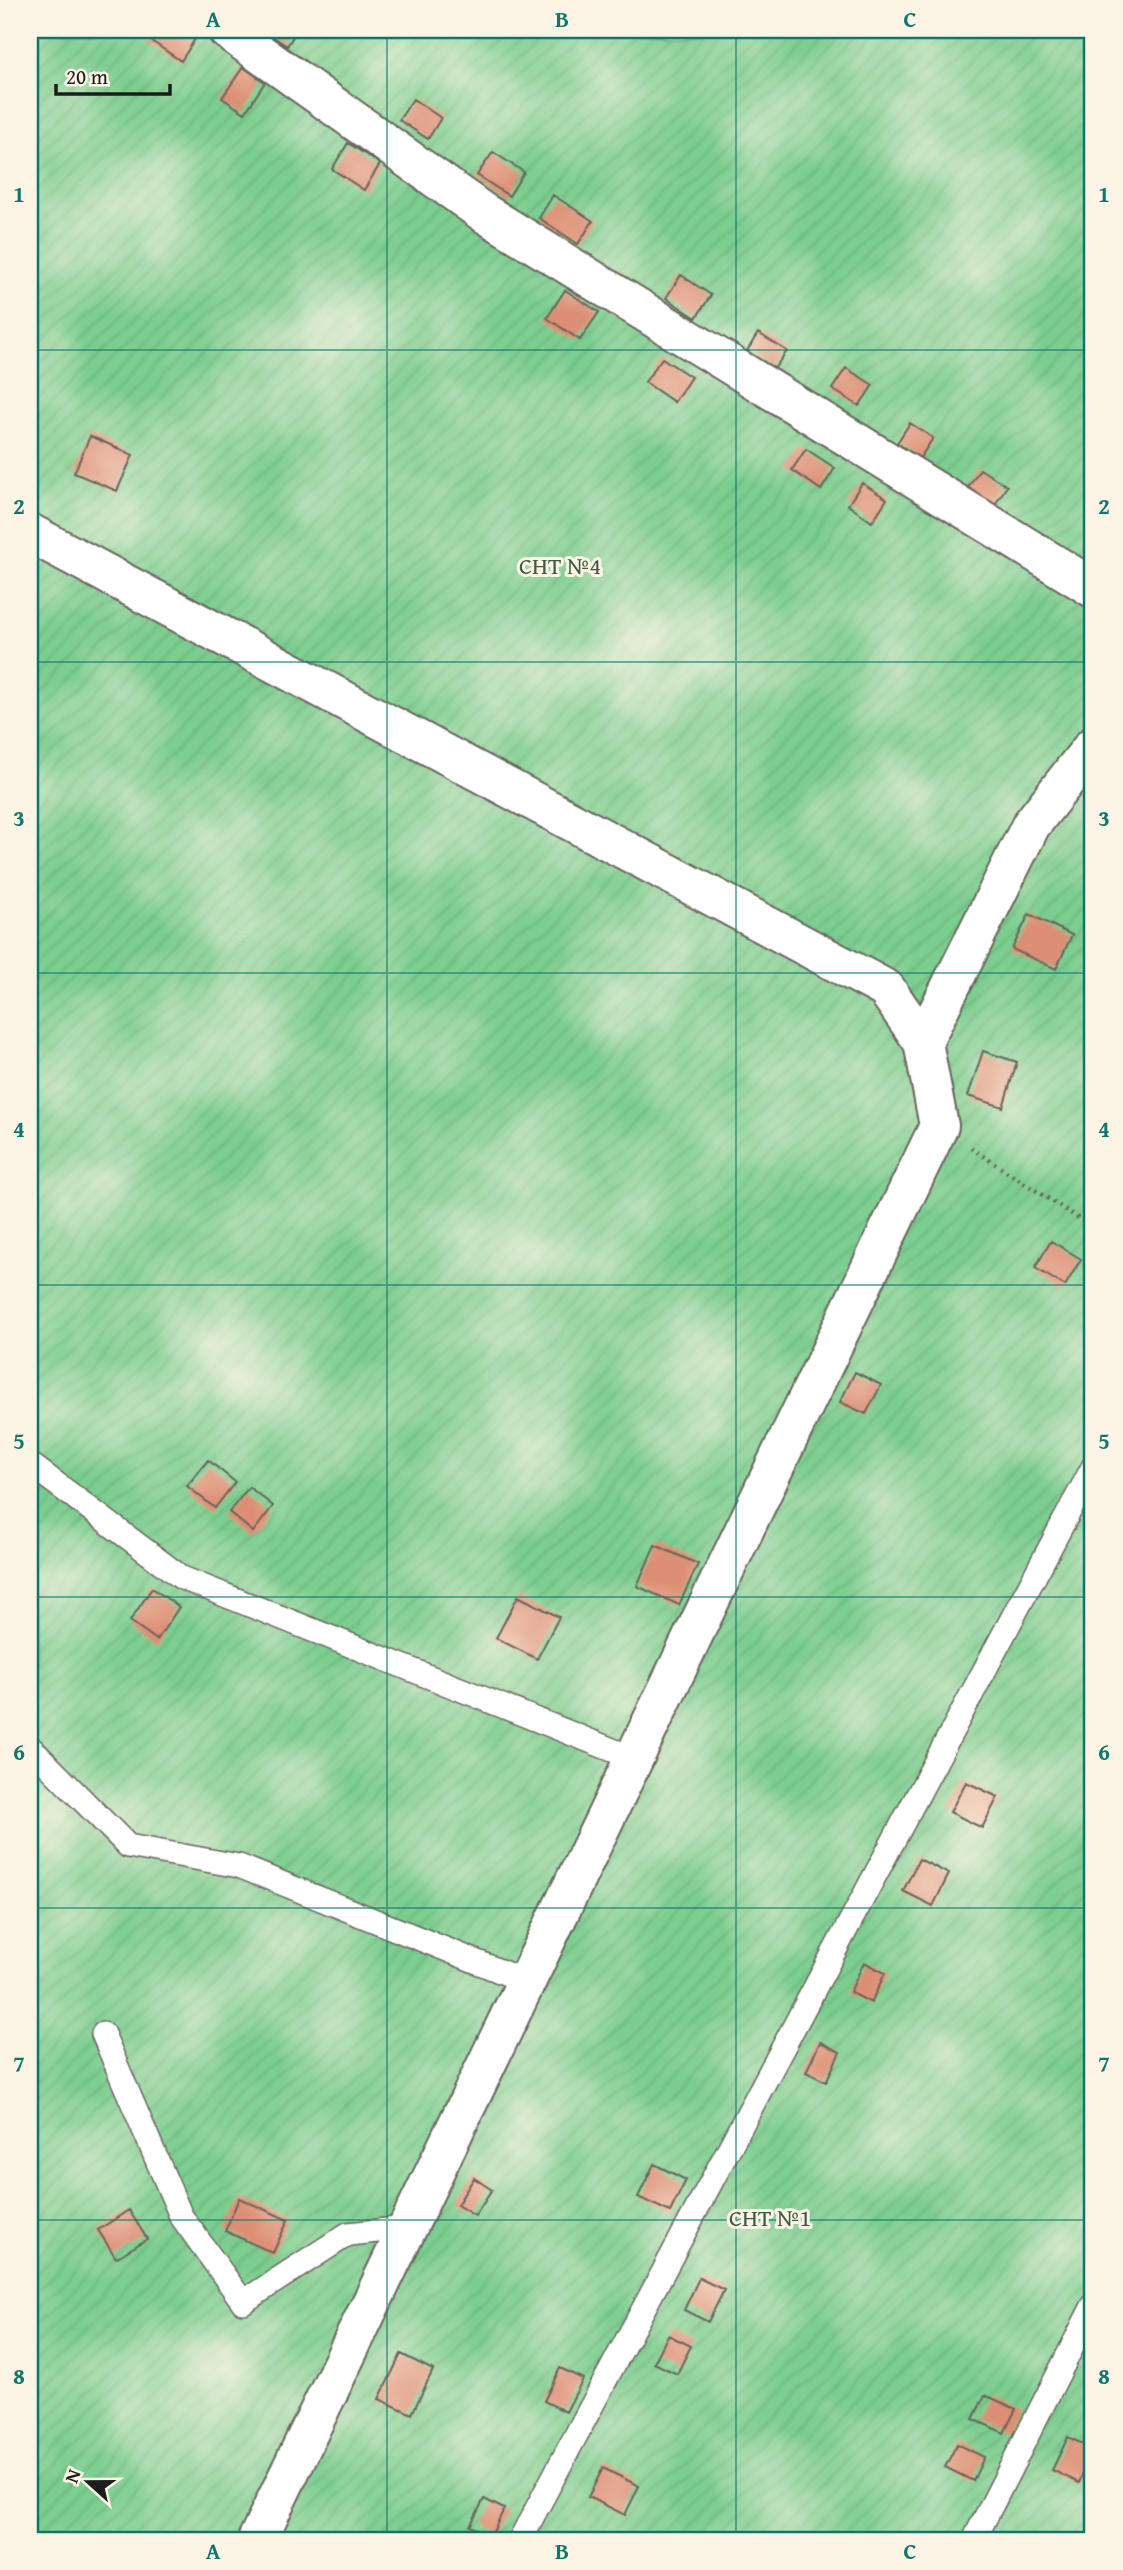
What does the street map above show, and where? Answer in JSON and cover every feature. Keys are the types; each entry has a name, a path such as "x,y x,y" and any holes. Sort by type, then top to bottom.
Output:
{"street":[{"path":"228,30 484,213 1093,588"},
{"path":"30,533 886,989 923,1042 939,1126 257,2540"},
{"path":"923,1042 1031,825 1093,746"}],"lane":[{"path":"30,1464 181,1578 635,1759"},
{"path":"520,2540 1093,1467"},
{"path":"30,1747 128,1846 239,1866 527,1982"},
{"path":"103,2034 181,2216 243,2302 348,2234 407,2228"},
{"path":"974,2540 1093,2306"}],"path":[{"path":"939,1126 1093,1228"}],"green space":[{"name":"СНТ №4","path":"30,30 1093,30 1093,2540 30,2540"}],"building":[{"path":"143,30 187,30 197,36 181,61 141,34"},
{"path":"263,30 297,30 287,46"},
{"path":"243,67 265,82 245,113 222,98"},
{"path":"413,99 441,118 428,139 399,120"},
{"path":"348,143 380,164 364,190 332,169"},
{"path":"493,152 524,172 509,196 477,175"},
{"path":"553,195 593,221 578,244 539,218"},
{"path":"681,275 711,295 696,318 666,298"},
{"path":"565,290 599,312 580,340 547,318"},
{"path":"758,333 787,351 774,369 747,351"},
{"path":"662,358 691,377 674,402 645,382"},
{"path":"846,368 873,385 859,406 832,389"},
{"path":"910,423 933,438 920,458 897,443"},
{"path":"90,436 133,455 117,491 74,473"},
{"path":"806,449 835,468 821,490 792,470"},
{"path":"980,469 1007,486 994,506 967,489"},
{"path":"862,483 887,499 872,522 848,505"},
{"path":"1029,914 1072,935 1056,969 1012,949"},
{"path":"983,1051 1017,1062 1003,1107 968,1096"},
{"path":"1051,1241 1081,1259 1065,1286 1035,1268"},
{"path":"855,1372 881,1385 866,1414 840,1402"},
{"path":"208,1460 235,1482 215,1508 187,1486"},
{"path":"249,1487 273,1506 253,1532 229,1512"},
{"path":"655,1545 698,1564 679,1605 637,1586"},
{"path":"152,1588 179,1607 157,1640 130,1621"},
{"path":"518,1596 559,1617 537,1659 496,1638"},
{"path":"966,1782 998,1797 982,1828 950,1812"},
{"path":"919,1859 949,1874 933,1906 903,1891"},
{"path":"864,1962 885,1973 871,2003 850,1992"},
{"path":"820,2042 840,2052 826,2082 806,2072"},
{"path":"654,2164 686,2180 670,2212 638,2197"},
{"path":"474,2178 492,2190 475,2216 457,2205"},
{"path":"239,2198 288,2220 273,2253 225,2231"},
{"path":"129,2210 147,2239 116,2258 98,2230"},
{"path":"699,2278 724,2290 708,2322 684,2310"},
{"path":"668,2335 691,2346 677,2374 654,2363"},
{"path":"401,2354 433,2370 412,2414 379,2399"},
{"path":"560,2368 583,2379 566,2412 544,2401"},
{"path":"985,2395 1016,2409 1004,2433 973,2419"},
{"path":"1068,2437 1093,2449 1079,2483 1052,2470"},
{"path":"957,2444 984,2457 973,2481 945,2467"},
{"path":"603,2468 639,2486 625,2515 588,2497"},
{"path":"484,2499 504,2509 491,2536 470,2526"}],"park label":[{"name":"СНТ №1","path":"770,2217"}]}
